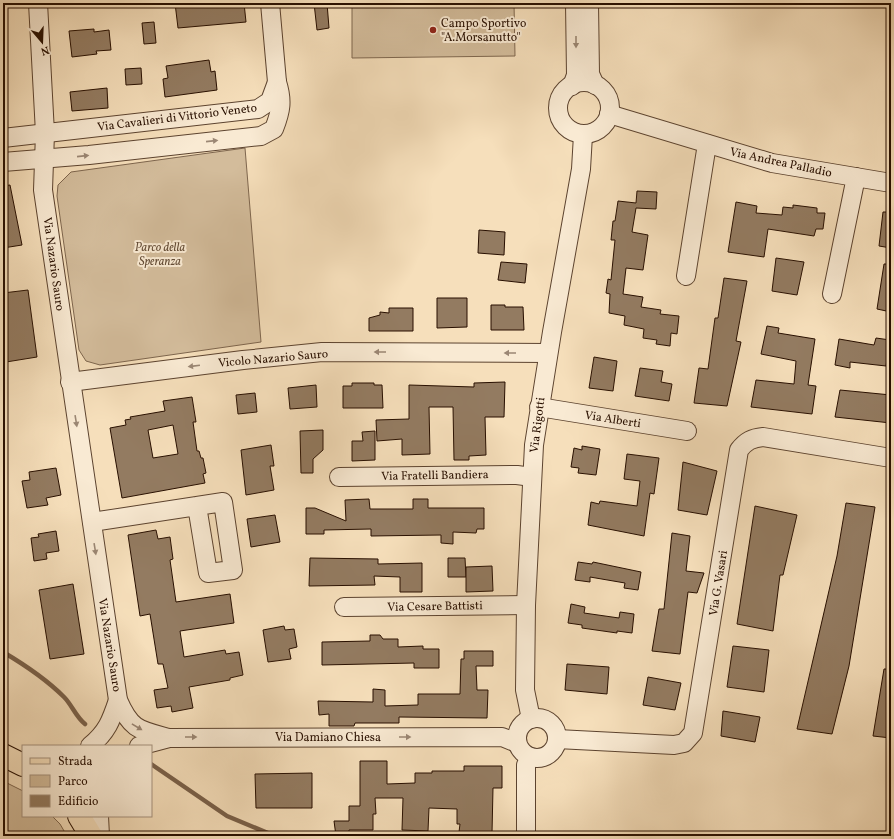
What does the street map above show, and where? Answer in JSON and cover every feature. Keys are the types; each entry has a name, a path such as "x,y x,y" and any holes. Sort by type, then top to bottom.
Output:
{"main road":[{"path":"80,817 91,836"}],"street":[{"name":"Via Nazario Sauro","path":"38,3 45,133 43,190 70,382 118,700 125,717 133,726 144,731 169,738"},
{"path":"3,162 44,160 261,136 274,130 281,111 281,95 277,82 270,3"},
{"path":"572,86 576,75 575,3"},
{"path":"589,3 590,74 595,85 608,99 609,114 602,126 597,131 583,135 568,129 563,124 558,111 561,96 565,90 572,86 585,83 595,85"},
{"name":"Via Cavalieri di Vittorio Veneto","path":"3,138 258,109 270,101 277,82"},
{"name":"Via Andrea Palladio","path":"609,114 772,163 891,183"},
{"name":"Via Rigotti","path":"531,719 525,690 526,605 534,445 548,354 579,181 583,135"},
{"path":"686,276 707,144"},
{"path":"832,294 856,177"},
{"name":"Vicolo Nazario Sauro","path":"70,382 243,360 322,352 548,354"},
{"name":"Via Alberti","path":"539,407 687,431"},
{"name":"Via G. Vasari","path":"557,739 674,745 684,743 693,733 739,450 744,444 756,437 763,437 891,458"},
{"name":"Via Fratelli Bandiera","path":"338,477 516,475 532,477"},
{"path":"92,522 197,506"},
{"name":"Via Cesare Battisti","path":"344,607 526,605"},
{"path":"91,745 102,736 110,724 118,700"},
{"path":"537,718 547,721 555,729 557,739 556,745 548,755 542,758 530,757 521,752 517,743 517,736 521,725 531,719 537,718"},
{"name":"Via Damiano Chiesa","path":"143,745 169,738 502,736 517,743"},
{"path":"526,836 526,766 530,757"},
{"path":"99,817 100,836"}],"green space":[{"name":"Campo Sportivo \"A.Morsanutto\"","path":"352,3 514,3 515,56 352,58"},
{"name":"Parco della Speranza","path":"245,148 261,342 100,365 86,361 79,350 57,196 58,185 71,172"},
{"path":"3,781 22,790 22,817 53,817 60,824 67,836 3,836"}],"building":[{"path":"175,3 244,3 246,22 178,28"},
{"path":"314,3 327,3 329,28 317,30"},
{"path":"154,22 156,43 144,44 142,23"},
{"path":"94,29 94,32 109,30 111,50 96,51 97,54 72,57 69,31"},
{"path":"209,60 211,72 215,71 217,90 165,97 163,79 168,78 166,66"},
{"path":"141,68 142,84 126,85 125,69"},
{"path":"107,88 108,108 72,111 70,92"},
{"path":"10,185 22,245 3,248 3,186"},
{"path":"637,191 657,192 656,209 636,208 632,232 648,235 643,270 626,268 623,294 643,297 641,307 661,310 660,314 679,316 677,334 671,333 670,346 656,344 657,340 643,338 644,329 624,325 625,316 609,313 610,294 606,293 608,279 611,280 615,240 611,240 613,221 615,221 618,201 636,203"},
{"path":"736,202 757,206 756,213 782,215 783,207 793,208 793,205 817,208 817,213 825,213 823,229 816,229 814,236 768,229 764,257 728,252"},
{"path":"883,212 891,212 891,248 879,246"},
{"path":"479,230 505,232 504,255 478,253"},
{"path":"776,258 804,262 797,295 772,291"},
{"path":"501,262 527,264 525,283 498,280"},
{"path":"884,264 891,264 891,312 877,309"},
{"path":"724,278 747,281 736,341 741,342 727,406 694,403 699,368 708,369 715,318 718,318"},
{"path":"28,290 37,357 6,362 3,343 3,293"},
{"path":"437,298 467,298 467,327 437,328"},
{"path":"491,305 523,307 524,330 491,330"},
{"path":"389,308 413,308 413,331 369,331 369,318 380,315 380,312 389,313"},
{"path":"767,326 779,328 778,333 815,339 808,385 816,386 812,414 751,407 756,380 794,384 796,361 761,354"},
{"path":"876,338 890,340 886,366 850,362 850,368 835,365 839,339 874,345"},
{"path":"594,357 617,361 613,391 589,388"},
{"path":"640,368 663,371 661,382 672,384 669,401 635,396"},
{"path":"505,382 504,417 485,417 486,455 469,456 469,460 454,460 453,407 429,407 430,454 402,455 402,439 377,441 376,420 409,419 409,385 474,387 474,383"},
{"path":"352,383 374,383 374,385 382,385 383,408 343,408 343,386 352,386"},
{"path":"316,385 317,407 290,409 288,388"},
{"path":"840,390 891,395 891,423 835,417"},
{"path":"255,393 257,412 238,414 236,395"},
{"path":"192,397 196,422 193,422 197,451 199,451 201,458 203,458 206,473 203,474 205,483 122,498 110,428 126,425 125,420 131,419 130,417 165,411 163,401","holes":["173,425 178,454 153,458 148,430"]},
{"path":"323,430 323,450 313,459 313,473 301,473 300,431"},
{"path":"375,431 375,460 352,461 352,441 363,441 362,432"},
{"path":"271,445 274,466 270,466 274,490 246,495 241,450"},
{"path":"582,446 600,449 596,475 578,473 579,468 571,467 574,448 582,450"},
{"path":"627,454 659,458 654,494 650,493 644,536 588,525 591,502 599,504 600,501 637,506 640,481 624,479"},
{"path":"683,462 717,471 707,515 678,510"},
{"path":"56,468 61,495 46,498 48,505 27,508 22,481 30,480 29,472"},
{"path":"369,499 370,509 413,509 413,499 428,499 428,508 484,508 484,529 477,529 476,533 453,532 453,544 441,543 441,535 371,536 371,529 324,530 324,534 306,534 306,508 315,508 346,521 345,500"},
{"path":"846,503 875,507 849,666 832,734 797,729 837,556"},
{"path":"755,506 797,515 783,575 780,575 773,631 737,624"},
{"path":"275,515 280,542 251,547 247,519"},
{"path":"156,530 158,539 170,537 173,559 170,560 176,602 230,594 234,623 180,631 184,657 225,650 226,654 239,652 243,675 230,678 230,680 189,687 193,708 172,712 171,706 157,708 154,690 168,688 163,664 158,664 150,614 140,616 128,535"},
{"path":"56,531 59,551 46,553 47,559 34,561 31,538 39,537 38,534"},
{"path":"672,533 690,536 686,571 704,573 697,593 688,592 680,654 652,651 659,609 664,609"},
{"path":"310,558 378,559 378,564 422,563 422,592 400,592 400,577 374,576 375,585 309,586"},
{"path":"448,558 465,558 466,577 448,577"},
{"path":"578,562 592,564 593,562 641,572 638,590 624,588 625,583 590,577 590,582 575,580"},
{"path":"492,566 493,591 466,592 466,567"},
{"path":"73,584 84,654 50,659 39,590"},
{"path":"571,604 585,607 584,613 619,618 620,612 634,614 632,633 617,631 617,633 582,628 582,625 568,623"},
{"path":"284,626 285,630 294,629 297,647 289,649 291,659 268,662 263,630"},
{"path":"370,635 380,635 383,639 398,639 398,647 423,646 423,649 439,649 439,668 414,668 414,663 322,665 322,642 370,641"},
{"path":"733,646 769,650 764,692 727,687"},
{"path":"464,651 493,651 493,666 476,666 477,690 488,690 487,718 399,717 399,723 355,723 354,726 329,726 329,714 319,715 318,701 373,702 373,689 385,690 385,706 418,705 418,694 460,694 461,659 464,659"},
{"path":"567,664 609,667 607,694 565,690"},
{"path":"884,669 891,669 891,738 873,736"},
{"path":"648,677 681,683 675,710 643,705"},
{"path":"723,711 760,717 755,742 721,736"},
{"path":"360,761 387,761 387,784 415,783 415,773 432,773 432,771 464,771 464,766 502,766 502,788 493,788 492,833 459,832 460,824 457,824 457,809 429,808 428,831 402,830 403,798 375,798 376,814 373,814 373,830 349,830 349,836 336,836 334,821 349,821 349,806 360,806"},
{"path":"312,773 312,808 256,808 255,774"}],"waterway":[{"path":"3,652 35,673 57,690 67,700 85,724"},
{"path":"152,765 227,816 275,836"}],"place":[{"name":"Campo Sportivo \"A.Morsanutto\"","path":"433,30"}]}
